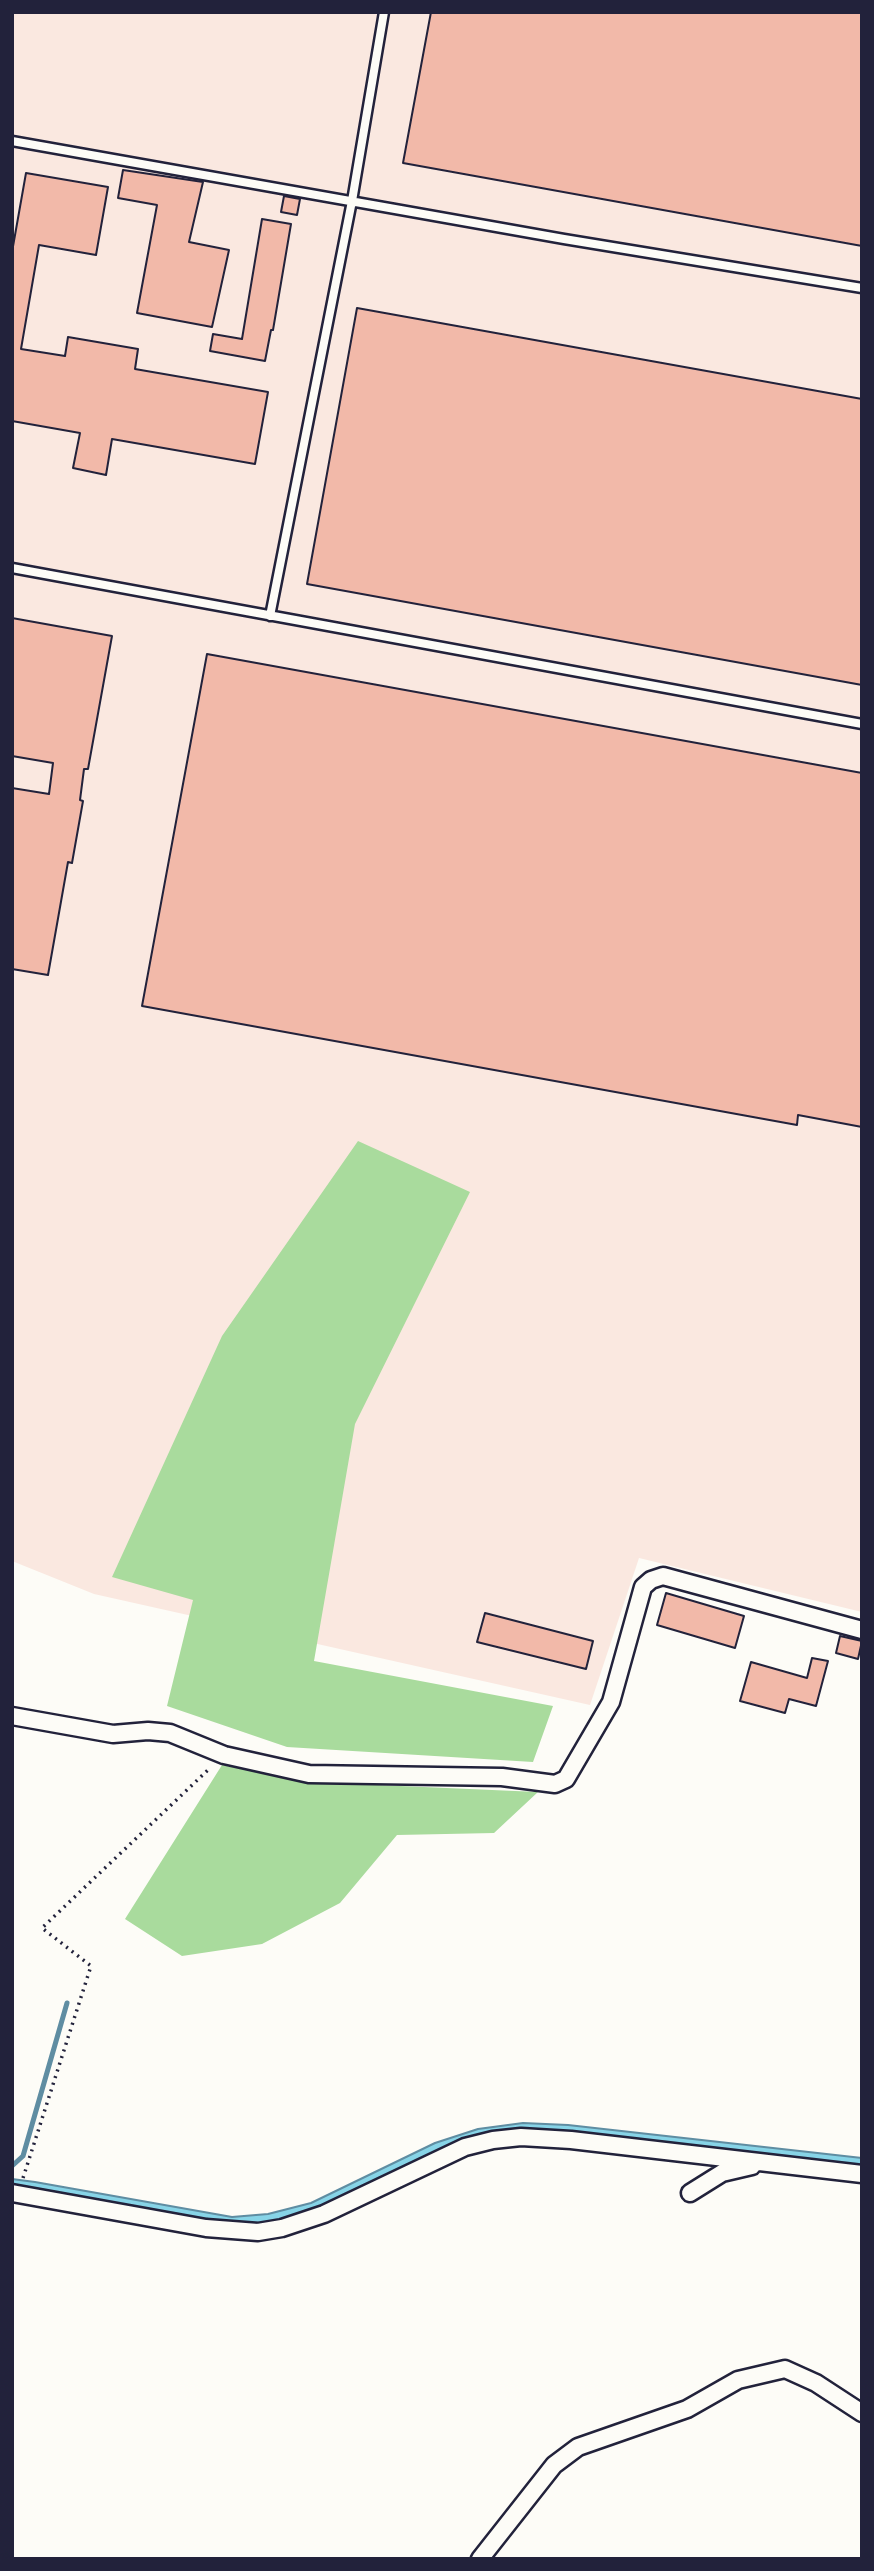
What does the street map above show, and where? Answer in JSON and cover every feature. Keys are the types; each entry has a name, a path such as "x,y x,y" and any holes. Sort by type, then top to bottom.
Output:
{"street":[{"path":"12,1716 113,1734 148,1731 170,1733 224,1755 309,1774 502,1777 555,1784 566,1779 611,1702 643,1587 651,1580 663,1576 862,1630"},
{"path":"15,2193 206,2228 258,2232 282,2228 324,2214 465,2147 521,2137 570,2140 862,2174"},
{"path":"690,2193 722,2173 764,2163"},
{"path":"480,2559 554,2465 578,2447 687,2409 738,2379 785,2369 816,2382 862,2413"}],"lane":[{"path":"270,616 352,201 384,12"},
{"path":"12,141 862,288"},
{"path":"12,568 862,724"}],"path":[{"path":"15,2193 91,1966 42,1928 224,1755"}],"shaded area":[{"path":"12,12 862,12 862,1612 639,1558 590,1705 94,1594 12,1561"}],"green space":[{"path":"358,1141 470,1192 355,1424 314,1661 553,1706 533,1762 287,1747 167,1706 193,1600 112,1577 222,1336"},
{"path":"222,1765 309,1782 538,1792 494,1833 397,1835 340,1903 262,1944 182,1956 125,1919"}],"water":[{"path":"523,2123 568,2125 862,2158 862,2168 478,2139 315,2214 270,2224 231,2226 12,2187 12,2179 232,2217 268,2214 311,2203 435,2143 478,2129"}],"building":[{"path":"431,12 862,12 862,246 403,163"},
{"path":"123,170 203,182 189,242 229,250 212,327 137,313 157,205 118,198"},
{"path":"26,173 108,187 96,255 39,245 21,349 65,356 68,337 138,349 135,369 268,392 255,464 112,439 106,475 73,468 80,433 12,421 12,252"},
{"path":"284,196 300,199 297,215 281,212"},
{"path":"262,219 291,224 265,361 210,351 213,334 242,339"},
{"path":"357,308 862,399 862,685 307,584"},
{"path":"12,618 112,636 88,769 84,769 80,800 83,801 72,863 68,862 48,975 12,969 12,788 49,794 53,763 12,756"},
{"path":"207,654 862,773 862,1127 798,1115 797,1125 142,1006"},
{"path":"666,1593 744,1616 735,1648 657,1625"},
{"path":"485,1613 593,1641 586,1669 477,1642"},
{"path":"840,1636 862,1641 858,1659 836,1653"},
{"path":"812,1658 828,1661 816,1706 789,1699 785,1713 740,1701 751,1662 807,1678"}],"waterway":[{"path":"12,2166 23,2156 67,2003"}]}
